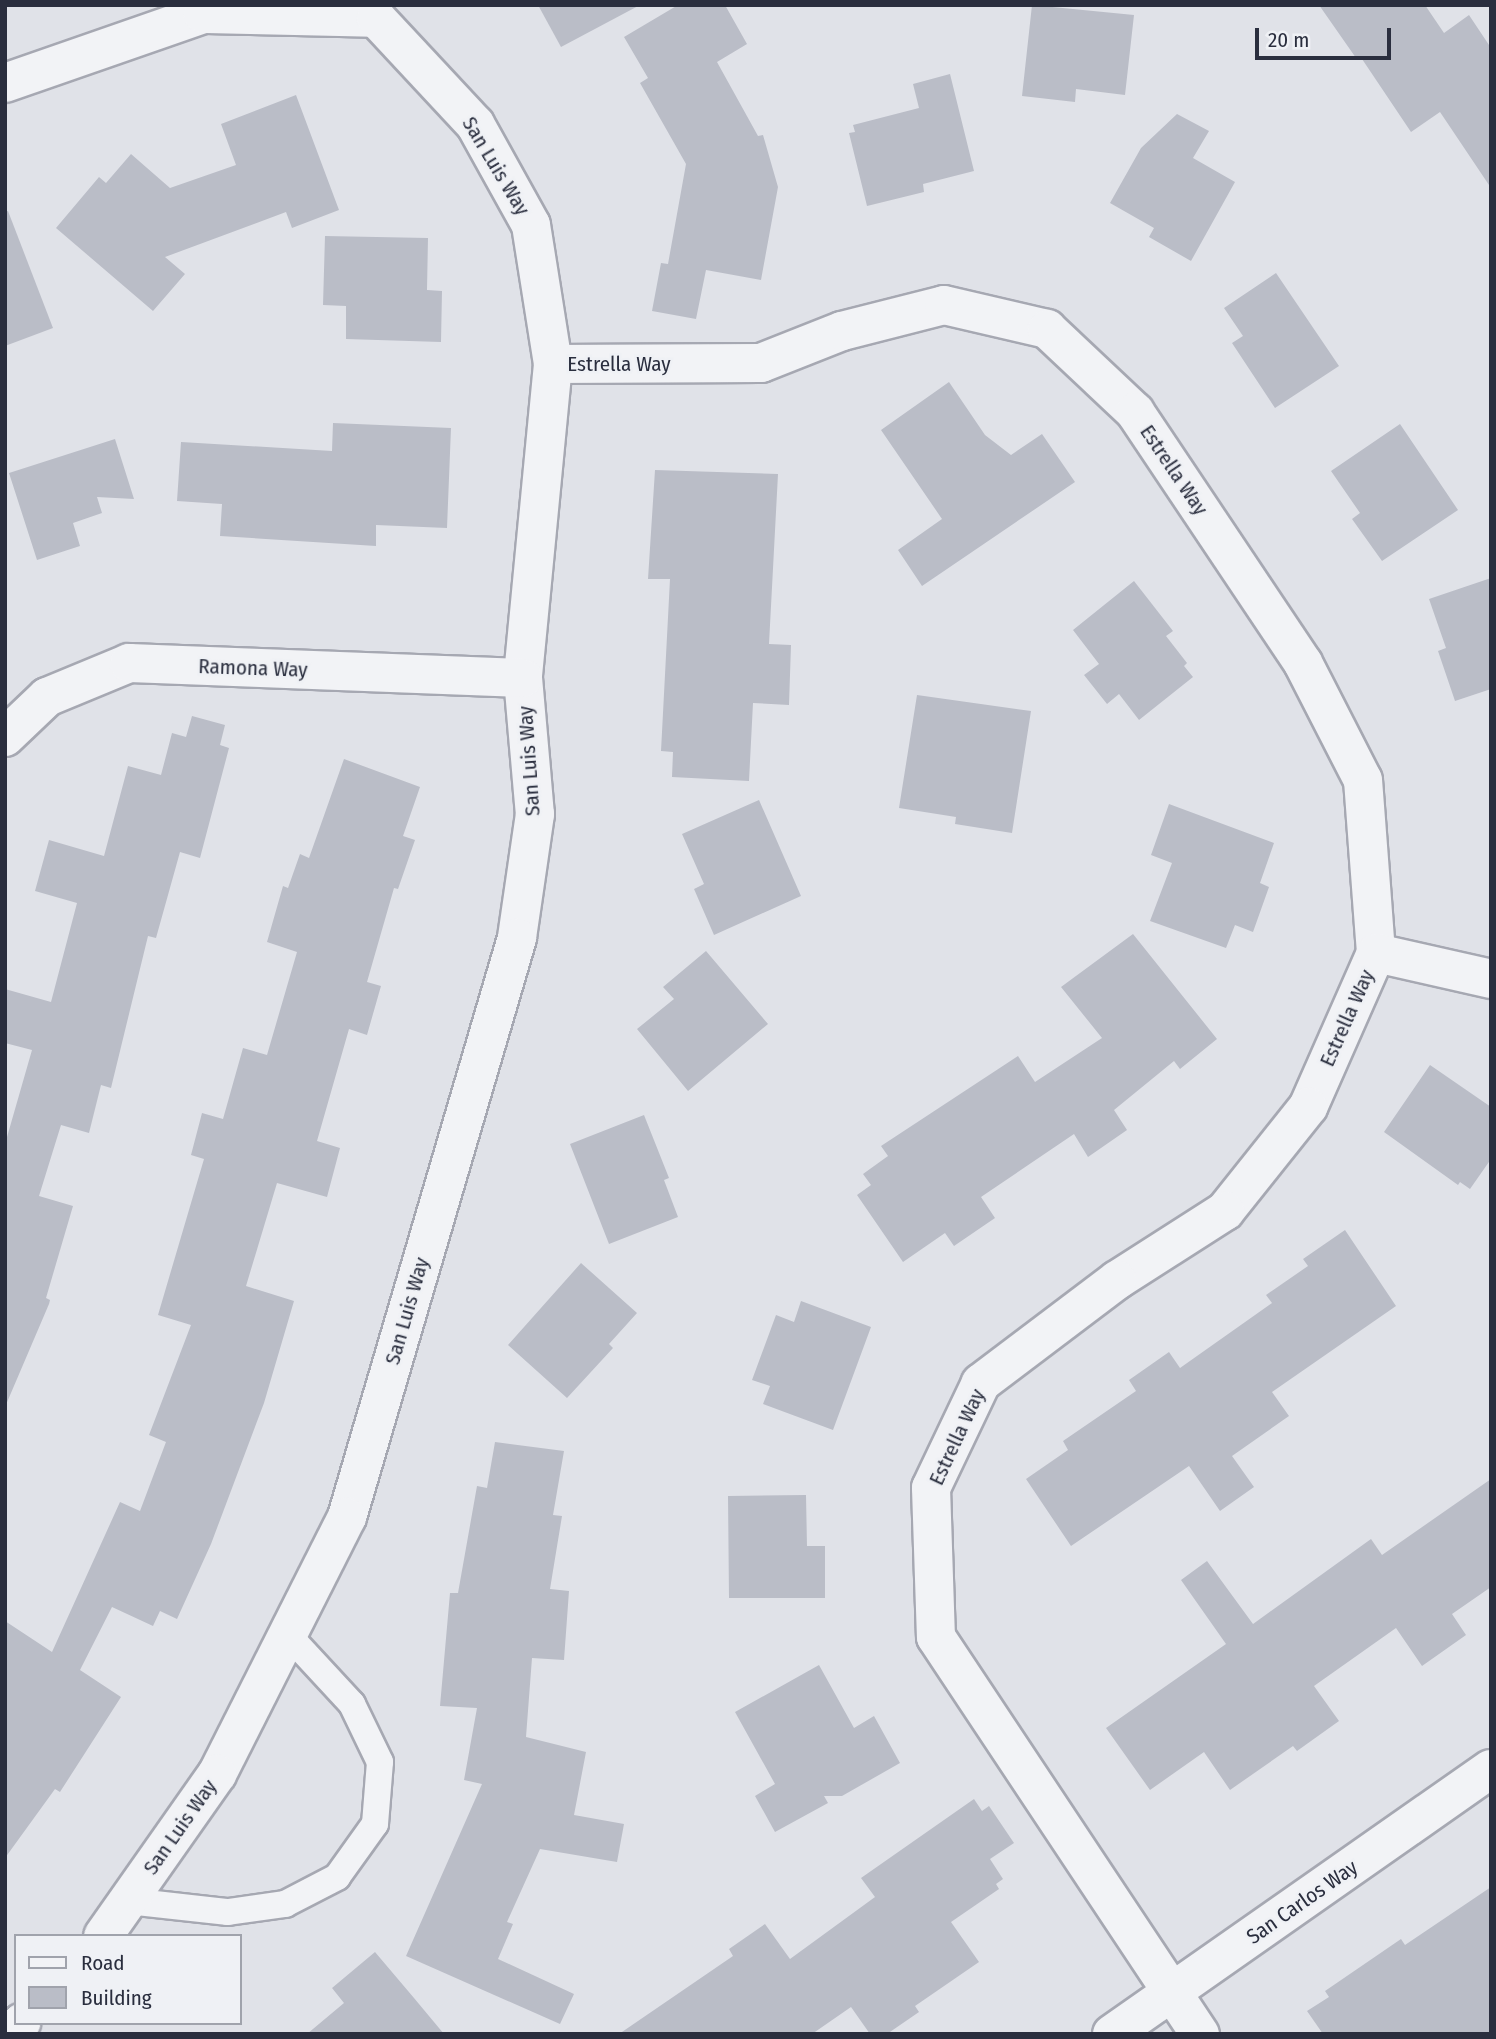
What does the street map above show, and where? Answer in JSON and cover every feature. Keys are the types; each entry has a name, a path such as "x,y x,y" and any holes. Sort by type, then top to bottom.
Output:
{"street":[{"name":"San Luis Way","path":"5,83 203,14 379,12 475,124 531,225 553,364 523,678 535,814 517,937 346,1517 217,1774 104,1934"},
{"name":"Estrella Way","path":"553,364 761,363 842,331 944,305 1047,329 1135,412 1309,675 1363,780 1376,954 1308,1107 1225,1211 1117,1280 981,1383 931,1488 936,1637 1200,2034"},
{"name":"Ramona Way","path":"5,737 47,697 129,663 523,678"},
{"path":"1376,954 1491,979"},
{"name":"San Carlos Way","path":"1112,2034 1491,1769"}],"lane":[{"path":"128,1901 228,1912 285,1905 337,1877 375,1824 380,1762 352,1704 288,1635"}],"building":[{"path":"538,5 640,5 561,47"},
{"path":"678,5 725,5 747,44 717,62 758,136 763,135 778,187 761,280 706,270 696,319 652,311 661,263 668,264 686,164 640,83 648,78 624,37"},
{"path":"1032,5 1134,15 1125,95 1076,89 1075,102 1022,96"},
{"path":"1319,5 1425,5 1444,33 1469,15 1491,48 1491,188 1440,112 1411,132 1360,56 1356,58"},
{"path":"950,74 974,171 923,184 924,192 867,206 849,133 855,132 853,125 919,108 913,84"},
{"path":"296,95 339,210 292,228 286,212 165,257 185,274 153,311 56,228 99,177 106,183 131,154 170,188 236,165 221,124"},
{"path":"1177,114 1209,131 1193,158 1235,182 1191,261 1149,237 1154,228 1110,203 1141,148"},
{"path":"8,211 53,328 5,346 5,212"},
{"path":"325,236 428,238 427,290 442,291 441,342 346,339 346,306 323,305"},
{"path":"1276,273 1339,366 1275,408 1232,343 1243,336 1224,308"},
{"path":"949,382 985,435 1011,455 1042,434 1075,482 922,586 898,550 942,519 881,430"},
{"path":"333,423 451,428 447,528 376,525 376,546 220,536 222,504 177,501 181,442 332,451"},
{"path":"1400,424 1458,510 1382,561 1352,519 1360,513 1331,471"},
{"path":"115,439 134,499 97,497 102,513 73,523 80,546 37,560 9,473"},
{"path":"655,470 778,474 769,644 791,645 789,705 753,703 749,781 672,777 673,752 661,751 670,579 648,579"},
{"path":"1491,578 1491,689 1455,701 1438,651 1446,648 1429,599"},
{"path":"1134,581 1173,631 1166,636 1187,663 1184,666 1193,677 1139,720 1119,694 1107,704 1084,675 1099,664 1073,630"},
{"path":"917,695 1031,711 1012,833 955,824 956,817 899,808"},
{"path":"192,716 225,725 220,745 229,748 200,858 180,852 156,938 148,936 111,1088 101,1085 89,1133 61,1125 39,1196 73,1206 46,1298 50,1300 49,1304 5,1407 5,1144 32,1050 5,1043 5,989 51,1002 77,903 35,891 49,840 104,856 128,766 161,775 172,733 186,737"},
{"path":"344,759 420,787 403,836 415,840 398,889 394,888 367,982 381,986 367,1035 349,1029 317,1141 340,1148 327,1197 277,1183 246,1286 294,1301 264,1403 211,1544 177,1619 160,1611 153,1626 112,1607 80,1670 121,1697 60,1792 55,1789 5,1858 5,1621 52,1652 120,1502 140,1511 166,1442 149,1435 191,1325 158,1315 204,1159 191,1155 202,1113 223,1119 243,1048 267,1055 297,952 267,942 283,886 288,888 300,854 309,858"},
{"path":"759,800 801,896 714,935 694,889 704,884 682,834"},
{"path":"1169,804 1274,843 1260,883 1269,887 1253,932 1235,925 1226,948 1150,921 1172,863 1151,855"},
{"path":"1133,934 1217,1039 1180,1069 1174,1061 1114,1110 1127,1130 1088,1157 1074,1134 981,1197 995,1218 954,1246 945,1233 903,1262 857,1195 871,1185 863,1174 888,1156 881,1146 1018,1056 1035,1082 1102,1038 1061,987"},
{"path":"706,951 768,1024 688,1091 637,1029 674,999 663,987"},
{"path":"1430,1065 1491,1107 1491,1159 1470,1189 1460,1182 1458,1185 1384,1132"},
{"path":"644,1115 669,1178 664,1180 678,1217 609,1244 570,1144"},
{"path":"1345,1230 1396,1306 1272,1392 1289,1416 1232,1456 1254,1487 1220,1511 1189,1466 1071,1546 1026,1479 1068,1450 1063,1441 1136,1391 1129,1380 1169,1352 1180,1368 1272,1303 1266,1295 1308,1266 1303,1259"},
{"path":"581,1263 637,1313 609,1344 613,1348 567,1398 508,1345"},
{"path":"801,1301 871,1327 833,1430 763,1404 770,1386 752,1380 776,1315 794,1322"},
{"path":"495,1442 564,1451 553,1515 562,1516 550,1589 569,1591 564,1660 532,1658 526,1737 586,1752 574,1815 624,1824 617,1862 540,1849 507,1922 513,1924 498,1959 574,1994 560,2024 406,1956 482,1784 464,1780 477,1708 440,1706 450,1593 458,1593 477,1486 487,1488"},
{"path":"1491,1479 1491,1587 1452,1614 1466,1635 1422,1666 1396,1628 1314,1686 1339,1721 1297,1751 1293,1746 1230,1790 1204,1752 1150,1790 1106,1728 1226,1644 1181,1580 1207,1561 1253,1624 1371,1539 1382,1555"},
{"path":"806,1495 807,1546 825,1546 825,1598 729,1598 728,1496"},
{"path":"819,1665 854,1728 874,1716 900,1763 842,1796 824,1796 828,1803 775,1832 755,1796 775,1784 735,1712"},
{"path":"974,1799 982,1811 989,1806 1014,1843 990,1859 1003,1879 996,1884 999,1889 951,1922 979,1962 915,2006 919,2012 887,2034 870,2034 851,2007 812,2034 619,2034 733,1956 729,1949 765,1924 790,1959 875,1897 861,1878"},
{"path":"1491,1887 1491,2034 1323,2034 1307,2011 1329,1997 1325,1991 1401,1939 1405,1945"},
{"path":"375,1952 444,2034 307,2034 344,2003 332,1988"}]}
